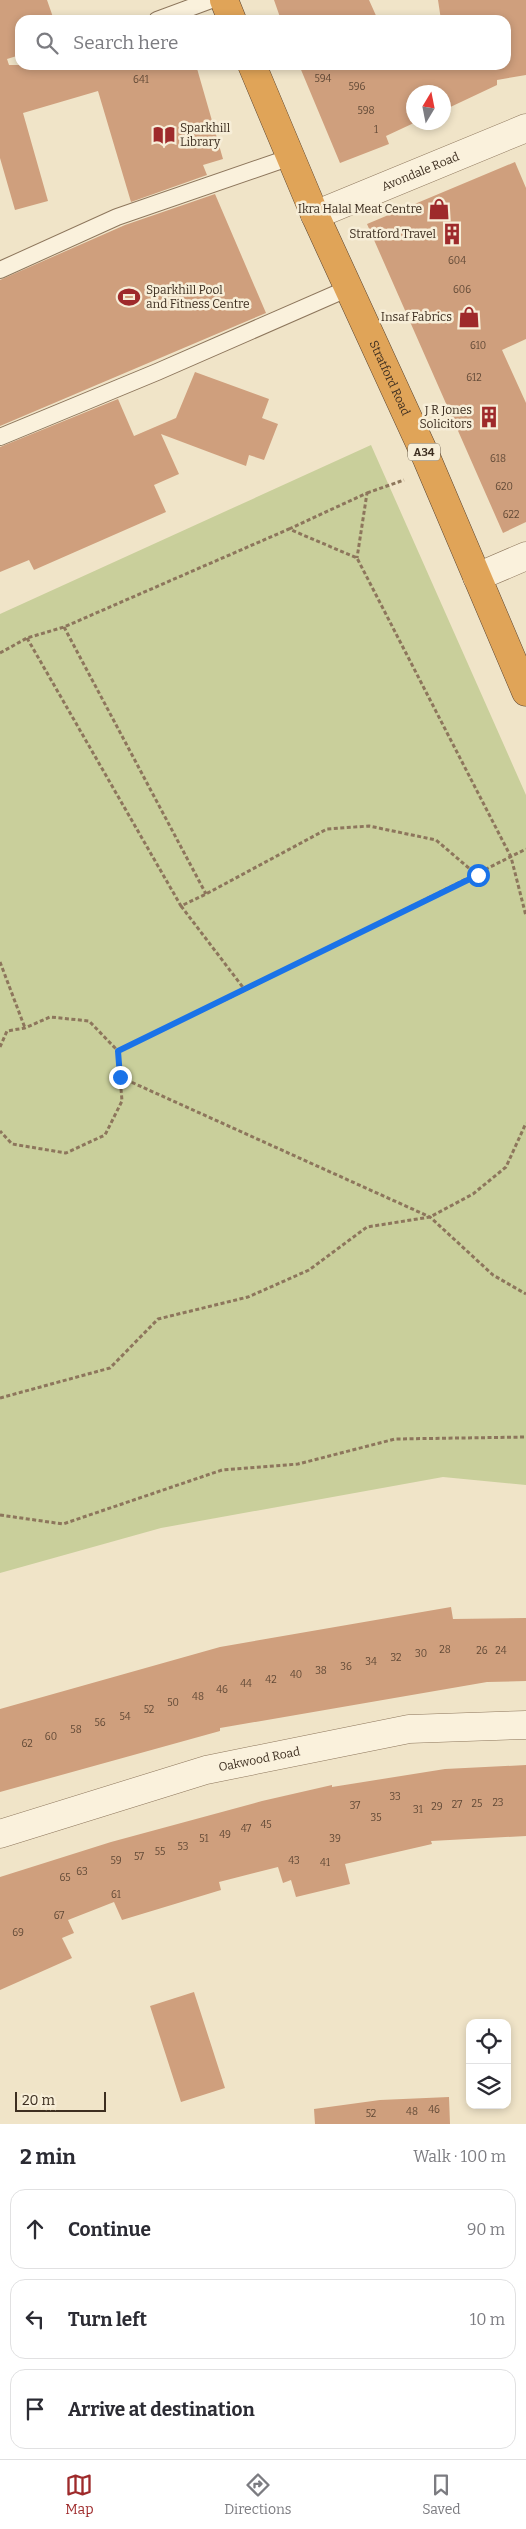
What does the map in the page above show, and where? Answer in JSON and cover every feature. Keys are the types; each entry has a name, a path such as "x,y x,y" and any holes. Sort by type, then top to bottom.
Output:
{"highway":[{"path":"224,0 230,15"},
{"name":"Stratford Road","path":"254,70 315,215 431,470 526,692"}],"street":[{"name":"Avondale Road","path":"315,215 526,128"},
{"path":"477,576 526,556"},
{"name":"Oakwood Road","path":"0,1834 206,1770 409,1729 526,1725"}],"lane":[{"path":"170,15 211,0"},
{"path":"0,270 116,217 292,157"},
{"path":"0,436 157,372 349,288"}],"path":[{"path":"0,652 27,638 64,627 367,493 431,470"},
{"path":"367,493 357,558 511,857 526,916"},
{"path":"289,529 357,558"},
{"path":"64,627 206,894"},
{"path":"27,638 181,906 245,990"},
{"path":"181,906 328,829 369,826 436,840 478,875"},
{"path":"118,1051 478,875 526,849"},
{"path":"0,962 25,1028"},
{"path":"0,1047 7,1031 25,1028 50,1017 89,1021 118,1051 122,1101 105,1136 66,1153 12,1144 0,1130"},
{"path":"120,1077 430,1216 493,1275 526,1294"},
{"path":"0,1398 110,1368 158,1320 248,1297 309,1270 367,1227 430,1216 473,1194 506,1167 526,1123"},
{"path":"0,1515 63,1524 222,1470 298,1464 395,1439 526,1437"}],"green space":[{"path":"371,445 526,795 526,1485 443,1477 161,1528 0,1573 0,614"}],"building":[{"name":"Sparkhill Library","path":"0,0 47,0 52,15 15,15 15,57 7,59 9,65 15,65 15,70 197,70 223,159 203,165 207,175 131,202 98,91 23,113 48,201 15,210 0,158"},
{"path":"274,0 369,0 376,15 279,15"},
{"path":"438,0 526,0 526,75 497,80 497,85 451,107 451,85 406,85 406,127 386,136 389,144 340,163 301,70 511,70 511,15 440,15"},
{"path":"515,162 526,188 526,339 502,350 526,403 526,522 503,533 367,224"},
{"name":"Sparkhill Pool and Fitness Centre","path":"215,194 266,313 0,426 0,280 125,225"},
{"path":"195,372 269,399 262,418 278,424 264,460 249,455 246,466 161,434 179,474 154,485 166,512 34,570 29,560 0,572 0,447 118,399 134,436 176,418"},
{"path":"451,1607 453,1619 526,1618 526,1681 487,1682 220,1728 220,1731 0,1792 0,1709 220,1647"},
{"path":"526,1765 526,1836 431,1841 432,1844 345,1864 350,1884 296,1897 291,1880 283,1883 278,1867 219,1882 221,1890 122,1920 114,1902 68,1920 74,1933 62,1938 72,1958 0,1990 0,1877 111,1842 262,1801 332,1785 332,1787 445,1769"},
{"path":"194,1992 225,2088 181,2102 150,2006"},
{"path":"449,2097 450,2124 315,2124 314,2109 380,2100"}],"place":[{"name":"Sparkhill Library","path":"164,135"},
{"name":"Ikra Halal Meat Centre","path":"439,209"},
{"name":"Stratford Travel","path":"452,234"},
{"name":"Sparkhill Pool and Fitness Centre","path":"129,297"},
{"name":"Insaf Fabrics","path":"469,317"},
{"name":"J R Jones Solicitors","path":"489,417"}],"route":[{"path":"120,1077 118,1051 478,875"}]}
